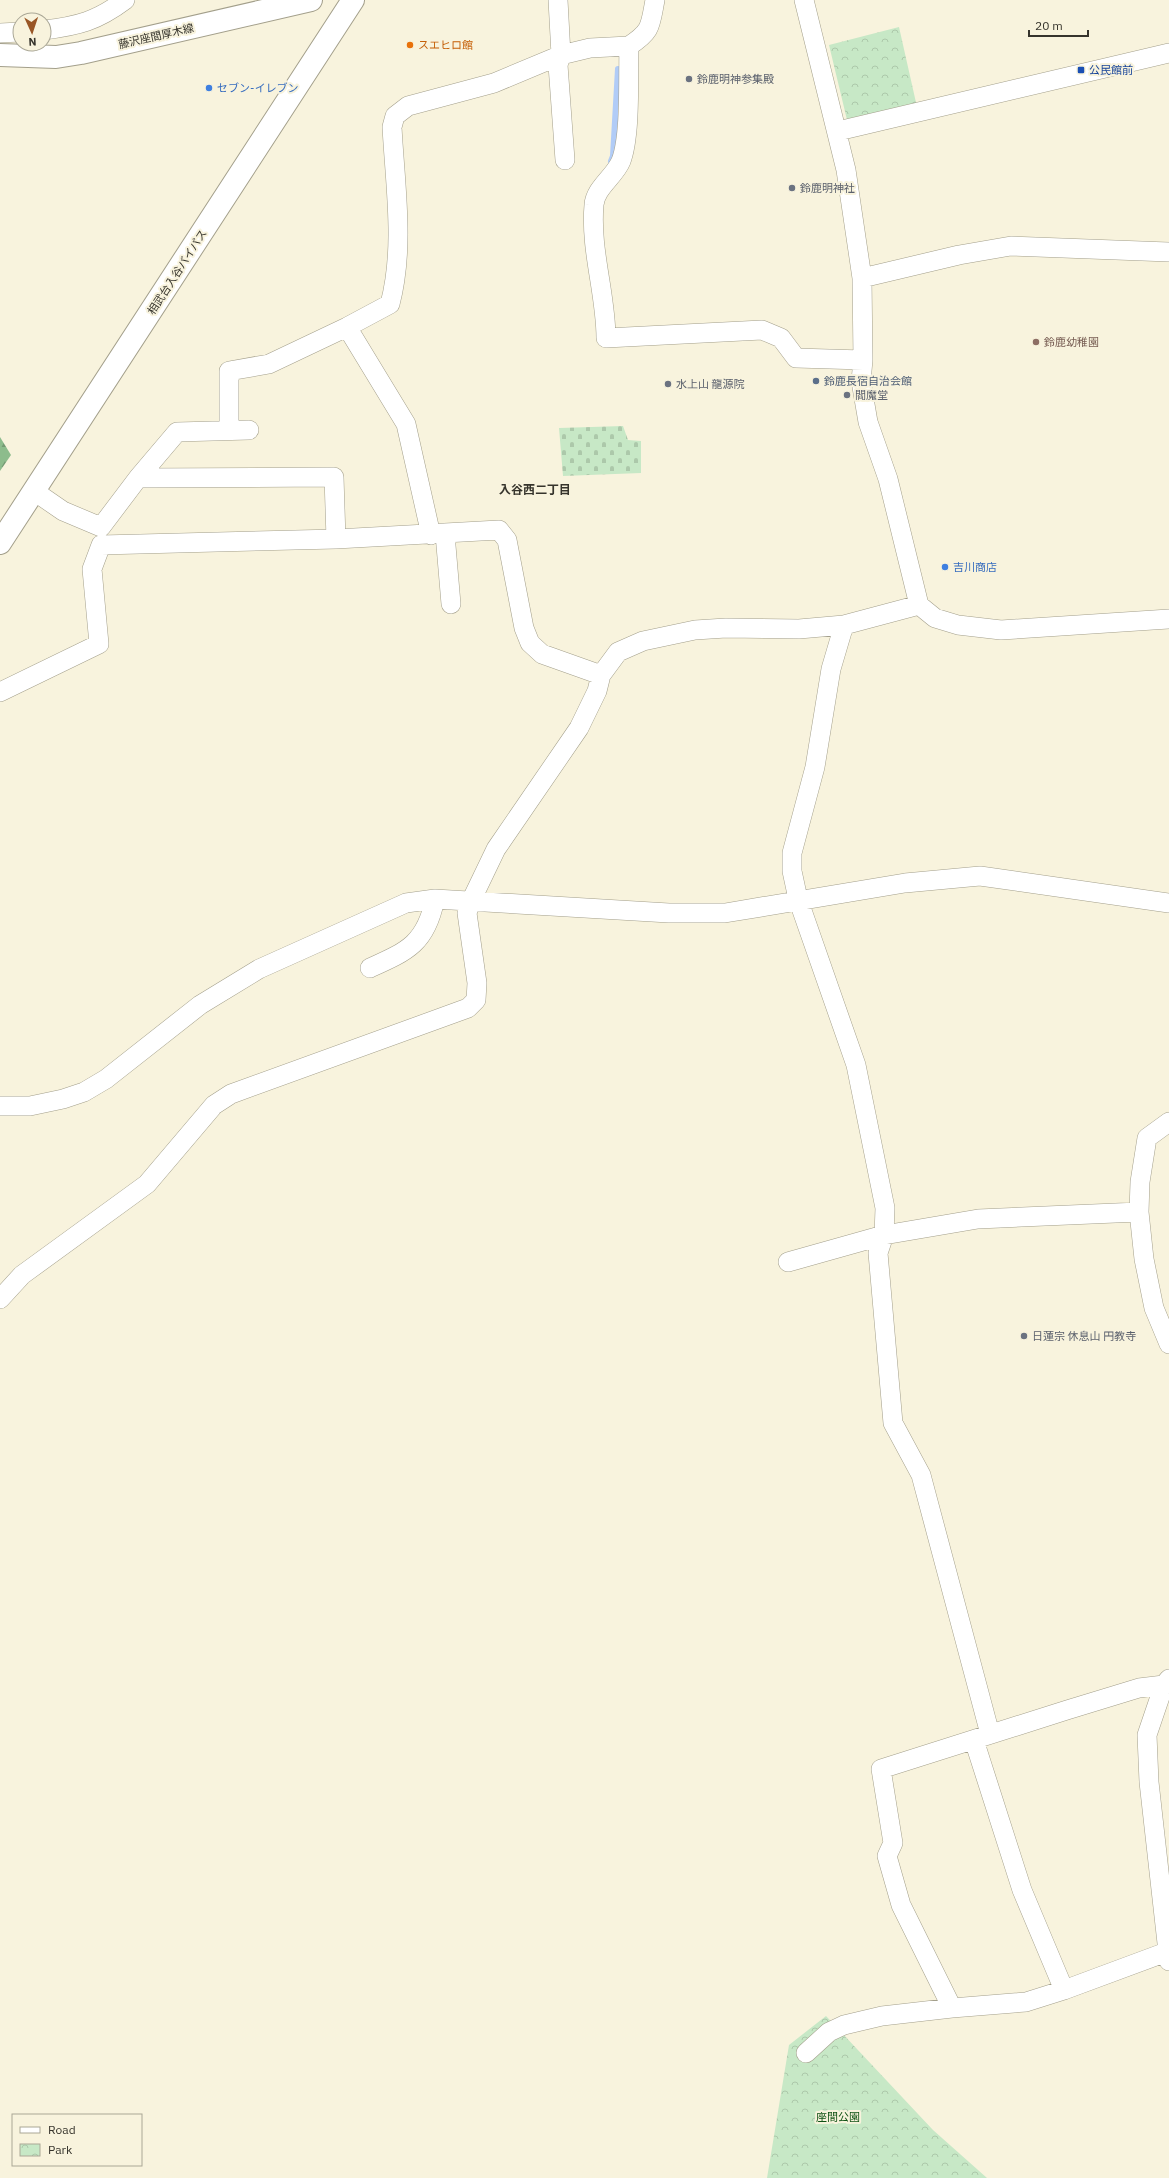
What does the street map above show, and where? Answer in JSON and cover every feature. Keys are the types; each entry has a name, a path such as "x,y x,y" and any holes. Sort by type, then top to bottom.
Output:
{"main road":[{"name":"藤沢座間厚木線","path":"0,55 56,57 81,53 311,0"},
{"name":"相武台入谷バイパス","path":"0,543 353,0"}],"street":[{"path":"52,29 76,26 107,14 125,0"},
{"path":"558,0 561,55 558,65 565,160"},
{"path":"229,430 229,370 269,364 390,304 394,288 397,230 392,127 395,116 408,106 494,83 561,55 590,48 629,46 644,36 649,27 655,0"},
{"path":"804,0 838,132 846,170 862,278 863,360 861,381 868,422 888,479 919,605 935,618 947,622 958,625 1001,630 1169,619"},
{"path":"0,33 12,32"},
{"path":"629,46 625,144 620,162 594,203 598,267 606,315 606,338 762,330 781,338 796,358 863,360"},
{"path":"838,132 1169,53"},
{"path":"862,278 959,255 1011,246 1169,252"},
{"path":"346,327 406,424 438,535 451,604"},
{"path":"34,491 63,511 101,527 138,478 177,432 249,430"},
{"path":"138,478 334,477 336,539"},
{"path":"0,692 99,644 92,569 101,545 336,539 438,535 499,530 504,534 524,628 530,643 542,654 601,675"},
{"path":"0,1299 22,1275 147,1184 214,1105 231,1094 468,1008 476,1000 477,983 467,913 471,901 496,849 579,728 595,698 601,675 618,652 643,641 695,630 726,628 799,629 844,625 919,605"},
{"path":"844,625 831,669 815,767 792,853 792,871 798,899 856,1065 885,1208 884,1235 878,1253 894,1423 921,1475 982,1737 1022,1890 1064,1990"},
{"path":"0,1106 30,1106 63,1099 84,1092 106,1079 200,1005 258,969 406,903 436,899 669,913 725,913 798,899 905,883 980,876 1169,903"},
{"path":"370,968 413,947 431,919 436,899"},
{"path":"1169,1122 1148,1138 1140,1182 1139,1212 1144,1259 1154,1308 1169,1344"},
{"path":"788,1262 884,1235 978,1219 1139,1212"},
{"path":"952,2008 901,1904 887,1856 892,1843 881,1769 1140,1688 1167,1682"},
{"path":"806,2053 829,2032 844,2025 882,2016 1026,2002 1169,1954 1149,1782 1147,1735 1167,1682"}],"green space":[{"path":"899,27 917,107 848,124 829,45"},
{"path":"623,426 628,440 641,441 641,473 563,476 559,428"},
{"path":"0,437 11,455 0,471"},
{"name":"座間公園","path":"826,2016 933,2130 987,2178 767,2178 789,2045"}],"waterway":[{"path":"611,161 613,156 618,69"}],"place":[{"name":"スエヒロ館","path":"410,45"},
{"name":"公民館前","path":"1081,70"},
{"name":"鈴鹿明神参集殿","path":"689,79"},
{"name":"セブン-イレブン","path":"209,88"},
{"name":"鈴鹿明神社","path":"792,188"},
{"name":"鈴鹿幼稚園","path":"1036,342"},
{"name":"鈴鹿長宿自治会館","path":"816,381"},
{"name":"水上山 龍源院","path":"668,384"},
{"name":"閻魔堂","path":"847,395"},
{"name":"吉川商店","path":"945,567"},
{"name":"日蓮宗 休息山 円教寺","path":"1024,1336"}],"district":[{"name":"入谷西二丁目","path":"535,490"}]}
